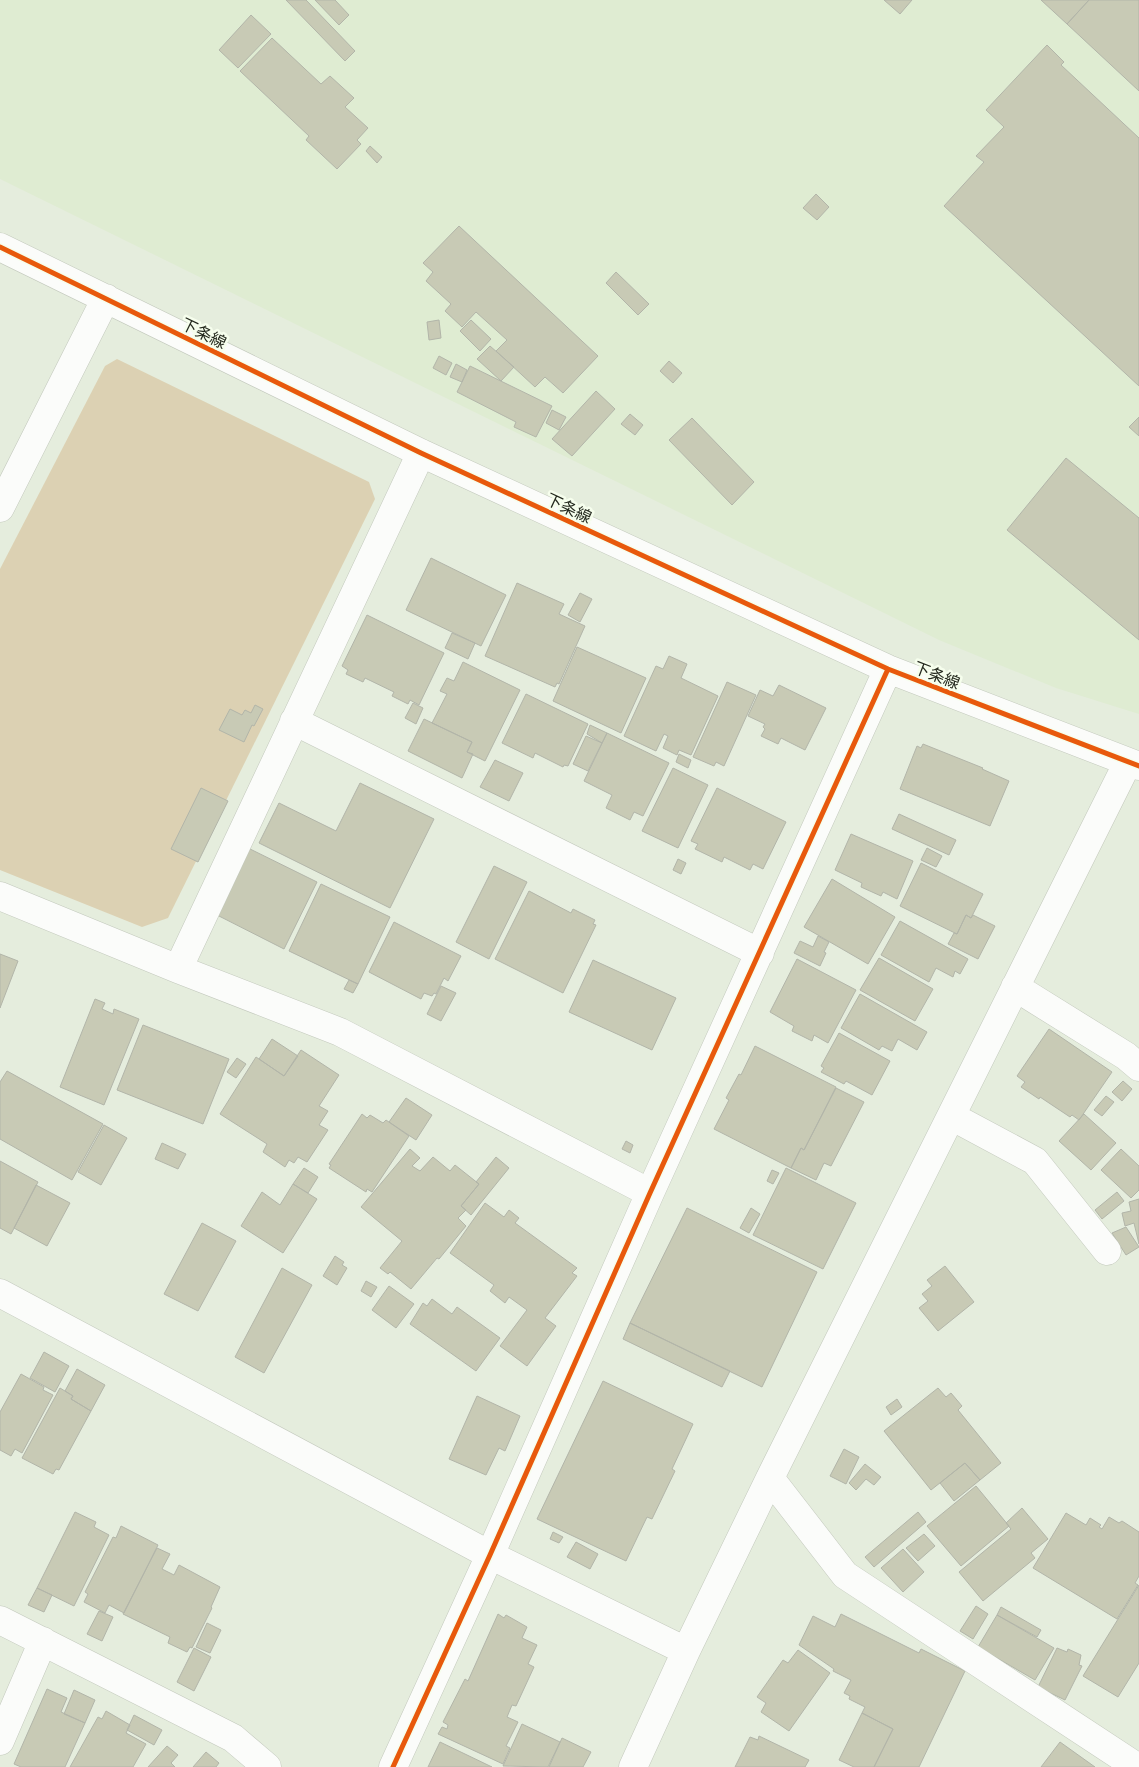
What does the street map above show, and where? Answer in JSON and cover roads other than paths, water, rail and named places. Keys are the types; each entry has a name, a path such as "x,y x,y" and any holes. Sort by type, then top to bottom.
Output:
{"street":[{"name":"下条線","path":"0,247 421,453 888,670 1133,764"},
{"path":"0,508 106,298"},
{"path":"178,969 421,453"},
{"path":"393,1767 490,1555 650,1193 888,670"},
{"path":"294,722 760,953"},
{"path":"633,1767 770,1478 1015,987 1133,764"},
{"path":"0,896 178,969 340,1032 650,1193"},
{"path":"1015,987 1126,1056 1139,1067"},
{"path":"951,1116 1035,1161 1107,1251"},
{"path":"0,1293 490,1555 686,1652"},
{"path":"770,1478 845,1575 1137,1767"},
{"path":"0,1620 233,1738 267,1767"},
{"path":"0,1741 43,1641"}]}
